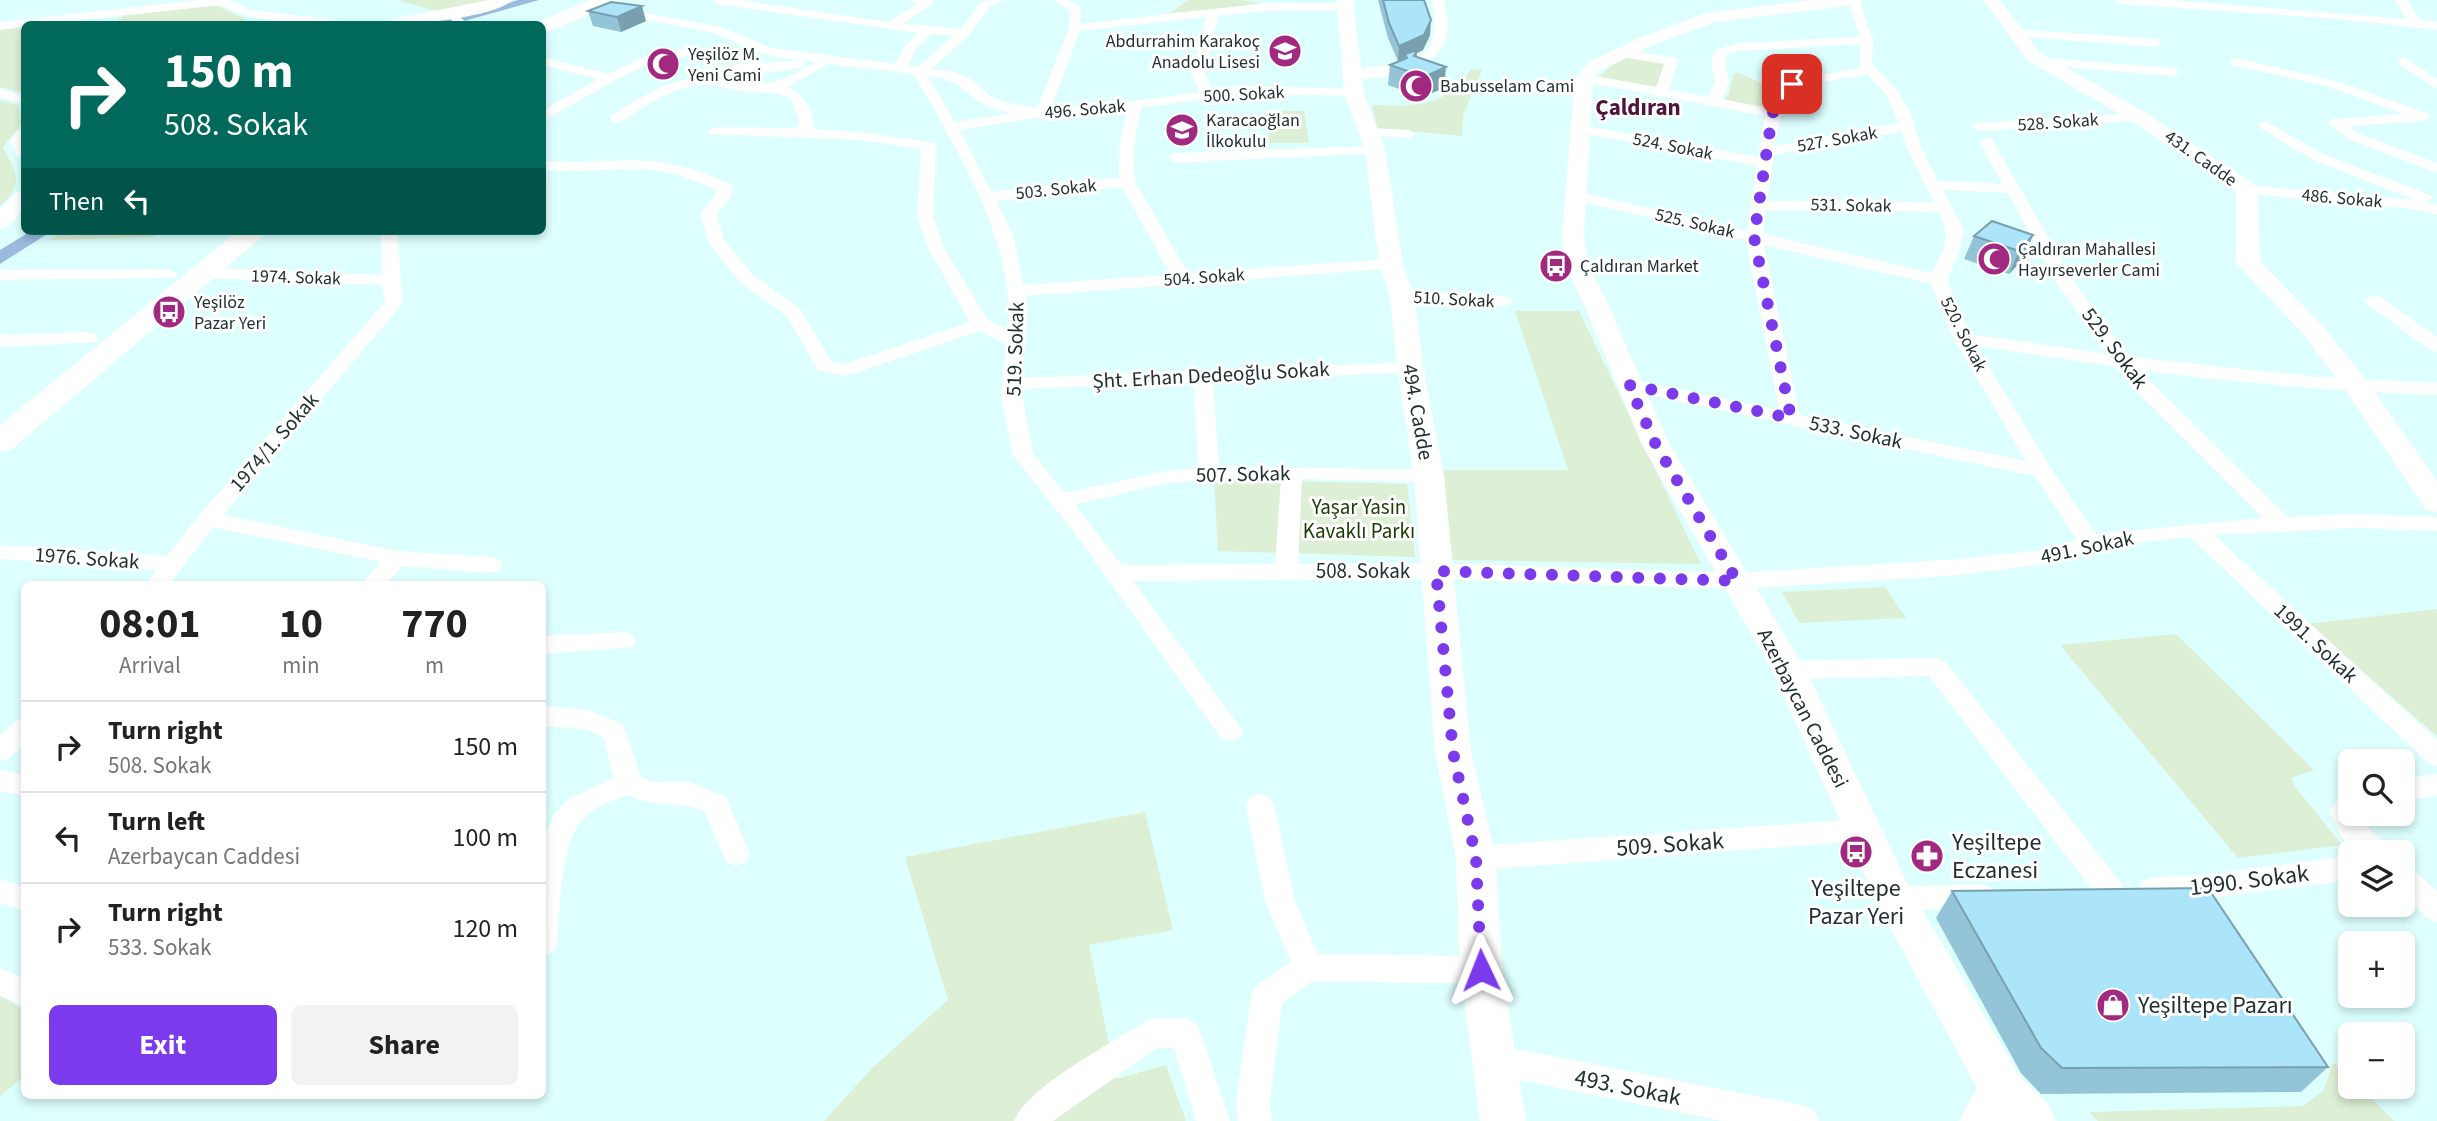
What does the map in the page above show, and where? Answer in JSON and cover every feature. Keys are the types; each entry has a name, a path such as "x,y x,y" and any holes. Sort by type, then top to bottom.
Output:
{"highway":[{"path":"534,21 596,2"},
{"path":"546,25 596,2"},
{"path":"2,433 89,338 221,235"},
{"path":"2,433 250,235"}],"street":[{"path":"43,21 222,0 247,13 312,21"},
{"path":"458,20 505,0"},
{"path":"717,0 890,26 964,33"},
{"path":"890,26 928,2 915,0"},
{"path":"909,70 964,33 986,4 999,0"},
{"path":"951,127 1032,117 1042,113 1075,29 1076,10 1060,0"},
{"path":"1258,0 1294,6"},
{"name":"500. Sokak","path":"1136,105 1238,90 1354,83 1423,63 1436,47 1444,20 1438,0"},
{"name":"431. Cadde","path":"1992,0 2033,56 2139,117 2247,190 2248,263 2312,329 2357,387 2437,503"},
{"path":"2121,0 2437,26"},
{"path":"2239,0 2338,16"},
{"path":"2401,0 2415,23"},
{"path":"1584,78 1595,66 1621,53 1712,17 1855,1 1867,40 1865,65 1869,70 1792,84 1779,91 1766,158 1754,237 1791,418"},
{"path":"596,2 717,30 769,52 827,60"},
{"path":"1075,29 1213,13 1345,3"},
{"name":"494. Cadde","path":"1345,3 1354,83 1373,141 1391,264 1402,296 1410,366 1429,476 1453,752 1476,858 1481,970 1503,1121"},
{"path":"1138,22 1154,5"},
{"path":"306,6 337,16 337,21"},
{"path":"1207,94 1198,73 1213,13"},
{"path":"0,26 21,24"},
{"path":"909,70 911,47 929,30"},
{"path":"2015,33 2155,43"},
{"path":"1714,102 1722,81 1718,64 1720,53 1738,47 1867,40"},
{"path":"546,115 609,78 651,59 694,51"},
{"path":"1621,53 1671,61 1661,92"},
{"path":"684,69 741,70 827,60"},
{"path":"616,119 674,87 695,81 709,80 751,89 775,86 792,81 827,60"},
{"name":"496. Sokak","path":"827,60 957,77 998,105 1022,112 1042,113 1136,105"},
{"path":"2404,61 2437,85"},
{"path":"2044,62 2174,72"},
{"path":"2236,62 2325,81 2375,96 2424,117"},
{"path":"546,64 609,78"},
{"name":"519. Sokak","path":"909,70 951,127 1005,235 1019,307 1011,396 1023,455 1115,572 1230,731"},
{"name":"520. Sokak","path":"1869,70 1892,93 1904,114 1914,148 1956,230 1952,249 1938,279 1962,338 2042,471 2091,543"},
{"path":"1584,78 1773,113"},
{"name":"Azerbaycan Caddesi","path":"1584,78 1573,236 1577,267 1595,302 1656,445 1789,670 1895,899 2006,1111"},
{"path":"775,86 797,97 806,121 805,133"},
{"path":"0,93 21,99"},
{"path":"1136,105 1126,150 1127,182 1182,278"},
{"name":"528. Sokak","path":"1982,134 2139,117"},
{"path":"2333,123 2424,117"},
{"path":"2333,123 2356,137 2437,168"},
{"path":"2264,125 2319,158 2437,203"},
{"name":"527. Sokak","path":"1766,158 1908,126"},
{"name":"524. Sokak","path":"1581,129 1766,158"},
{"path":"715,131 860,136 929,146 925,216 937,250 981,324 1016,342"},
{"path":"1176,158 1373,141 1409,134"},
{"name":"529. Sokak","path":"1982,134 2065,282 2139,383 2282,524"},
{"path":"546,164 568,168 642,165 706,179 725,188 723,197 708,214 716,240 747,279 794,313 825,366 846,370 981,324"},
{"name":"503. Sokak","path":"986,197 1127,182"},
{"path":"1933,185 2015,189"},
{"name":"486. Sokak","path":"2247,190 2412,204 2437,210"},
{"name":"525. Sokak","path":"1576,196 1938,279"},
{"path":"0,222 21,200"},
{"name":"531. Sokak","path":"1759,206 1826,204 1944,208"},
{"path":"388,280 392,266 389,235"},
{"name":"504. Sokak","path":"1016,290 1391,264"},
{"name":"1974. Sokak","path":"204,273 388,280"},
{"path":"0,275 169,274"},
{"name":"1974/1. Sokak","path":"160,581 208,519 394,303 388,280"},
{"name":"510. Sokak","path":"1402,296 1505,302"},
{"path":"2373,300 2437,346"},
{"path":"0,341 89,338"},
{"path":"1962,338 2124,363 2357,387 2437,388"},
{"name":"Şht. Erhan Dedeoğlu Sokak","path":"1012,384 1410,366"},
{"path":"1203,376 1209,473"},
{"name":"533. Sokak","path":"1629,385 2042,471"},
{"path":"1286,572 1292,472"},
{"name":"507. Sokak","path":"1060,501 1166,477 1209,473 1292,472 1429,476"},
{"path":"208,519 398,558 491,565"},
{"name":"491. Sokak","path":"1737,581 1971,566 2044,557 2105,539 2195,530 2356,522 2437,524"},
{"name":"1991. Sokak","path":"2195,530 2437,756"},
{"name":"1976. Sokak","path":"0,552 174,564"},
{"path":"375,581 398,558"},
{"name":"508. Sokak","path":"1115,572 1436,571 1737,581"},
{"path":"546,645 624,641"},
{"path":"1789,670 1936,667 2110,891"},
{"path":"546,716 589,720 614,732 629,783 649,793 689,793 716,806 736,854"},
{"path":"0,751 21,732"},
{"path":"0,781 21,784"},
{"path":"546,909 552,857 569,814 587,799 629,783"},
{"path":"2415,788 2437,785"},
{"path":"1260,805 1280,901 1308,967"},
{"path":"2350,826 2363,840"},
{"name":"509. Sokak","path":"1476,858 1863,830"},
{"name":"1990. Sokak","path":"2070,892 2193,888 2338,870"},
{"path":"2415,889 2437,909"},
{"path":"0,891 21,898"},
{"path":"1895,899 2003,895"},
{"path":"1255,1121 1253,1102 1267,996 1308,967 1481,970"},
{"path":"0,982 21,991"},
{"path":"1031,1121 1046,1105 1152,1034 1185,1033 1213,1121"},
{"name":"493. Sokak","path":"1496,1060 1802,1121"}],"green space":[{"path":"396,0 492,0 437,11"},
{"path":"1188,0 1241,0 1269,5 1170,13"},
{"path":"212,4 248,20 118,21 124,14"},
{"path":"21,26 21,92 0,87 0,29"},
{"path":"1630,56 1665,62 1657,88 1598,78 1611,66"},
{"path":"1471,69 1482,70 1463,115 1462,136 1377,128 1372,105 1415,105 1439,98 1450,92"},
{"path":"1737,72 1768,86 1763,107 1723,101 1729,94 1733,75"},
{"path":"0,100 18,105 21,124 3,147 16,178 13,191 0,206"},
{"path":"1266,111 1304,111 1309,143 1269,143"},
{"path":"57,235 157,235 153,237 50,240"},
{"path":"1515,311 1579,311 1701,564 1452,560 1442,470 1568,470"},
{"name":"Yaşar Yasin Kavaklı Parkı","path":"1214,479 1407,484 1415,557 1218,551"},
{"path":"1885,587 1906,618 1799,623 1782,592"},
{"path":"2437,609 2437,736 2308,624"},
{"path":"2176,634 2314,770 2291,778 2338,840 2338,846 2238,858 2060,645"},
{"path":"1145,812 1173,930 1089,945 1116,1079 1166,1065 1186,1121 824,1121 871,1069 948,1000 905,857"},
{"path":"0,995 21,1008 21,1078 0,1096"},
{"path":"2333,1062 2338,1067 2338,1099 2372,1099 2395,1121 2098,1121 2089,1112 2303,1106 2323,1091"}],"water":[{"path":"518,0 539,0 464,21 431,21 477,13"},
{"path":"24,235 46,235 0,264 0,250"}],"building":[{"path":"1383,0 1424,0 1431,20 1424,35 1399,46"},
{"path":"611,2 642,6 617,17 588,11"},
{"path":"1417,50 1414,56 1446,67 1424,77 1390,65 1407,58 1405,54"},
{"path":"1992,221 2033,235 2019,251 1974,236"},
{"name":"Yeşiltepe Pazarı","path":"2208,888 2328,1067 2062,1068 2041,1048 1952,891"}],"place":[{"name":"Abdurrahim Karakoç Anadolu Lisesi","path":"1285,51"},
{"name":"Yeşilöz M. Yeni Cami","path":"663,64"},
{"name":"Babusselam Cami","path":"1416,86"},
{"name":"Karacaoğlan İlkokulu","path":"1182,130"},
{"name":"Çaldıran Mahallesi Hayırseverler Cami","path":"1994,259"},
{"name":"Çaldıran Market","path":"1556,266"},
{"name":"Yeşilöz Pazar Yeri","path":"169,312"},
{"name":"Yeşiltepe Pazar Yeri","path":"1856,852"},
{"name":"Yeşiltepe Eczanesi","path":"1927,856"},
{"name":"Yeşiltepe Pazarı","path":"2113,1005"}],"district":[{"name":"Çaldıran","path":"1638,107"}],"route":[{"path":"1481,970 1476,858 1453,752 1436,571 1737,581 1656,445 1629,385 1791,418 1754,237 1772,116 1779,91 1792,84"}]}
